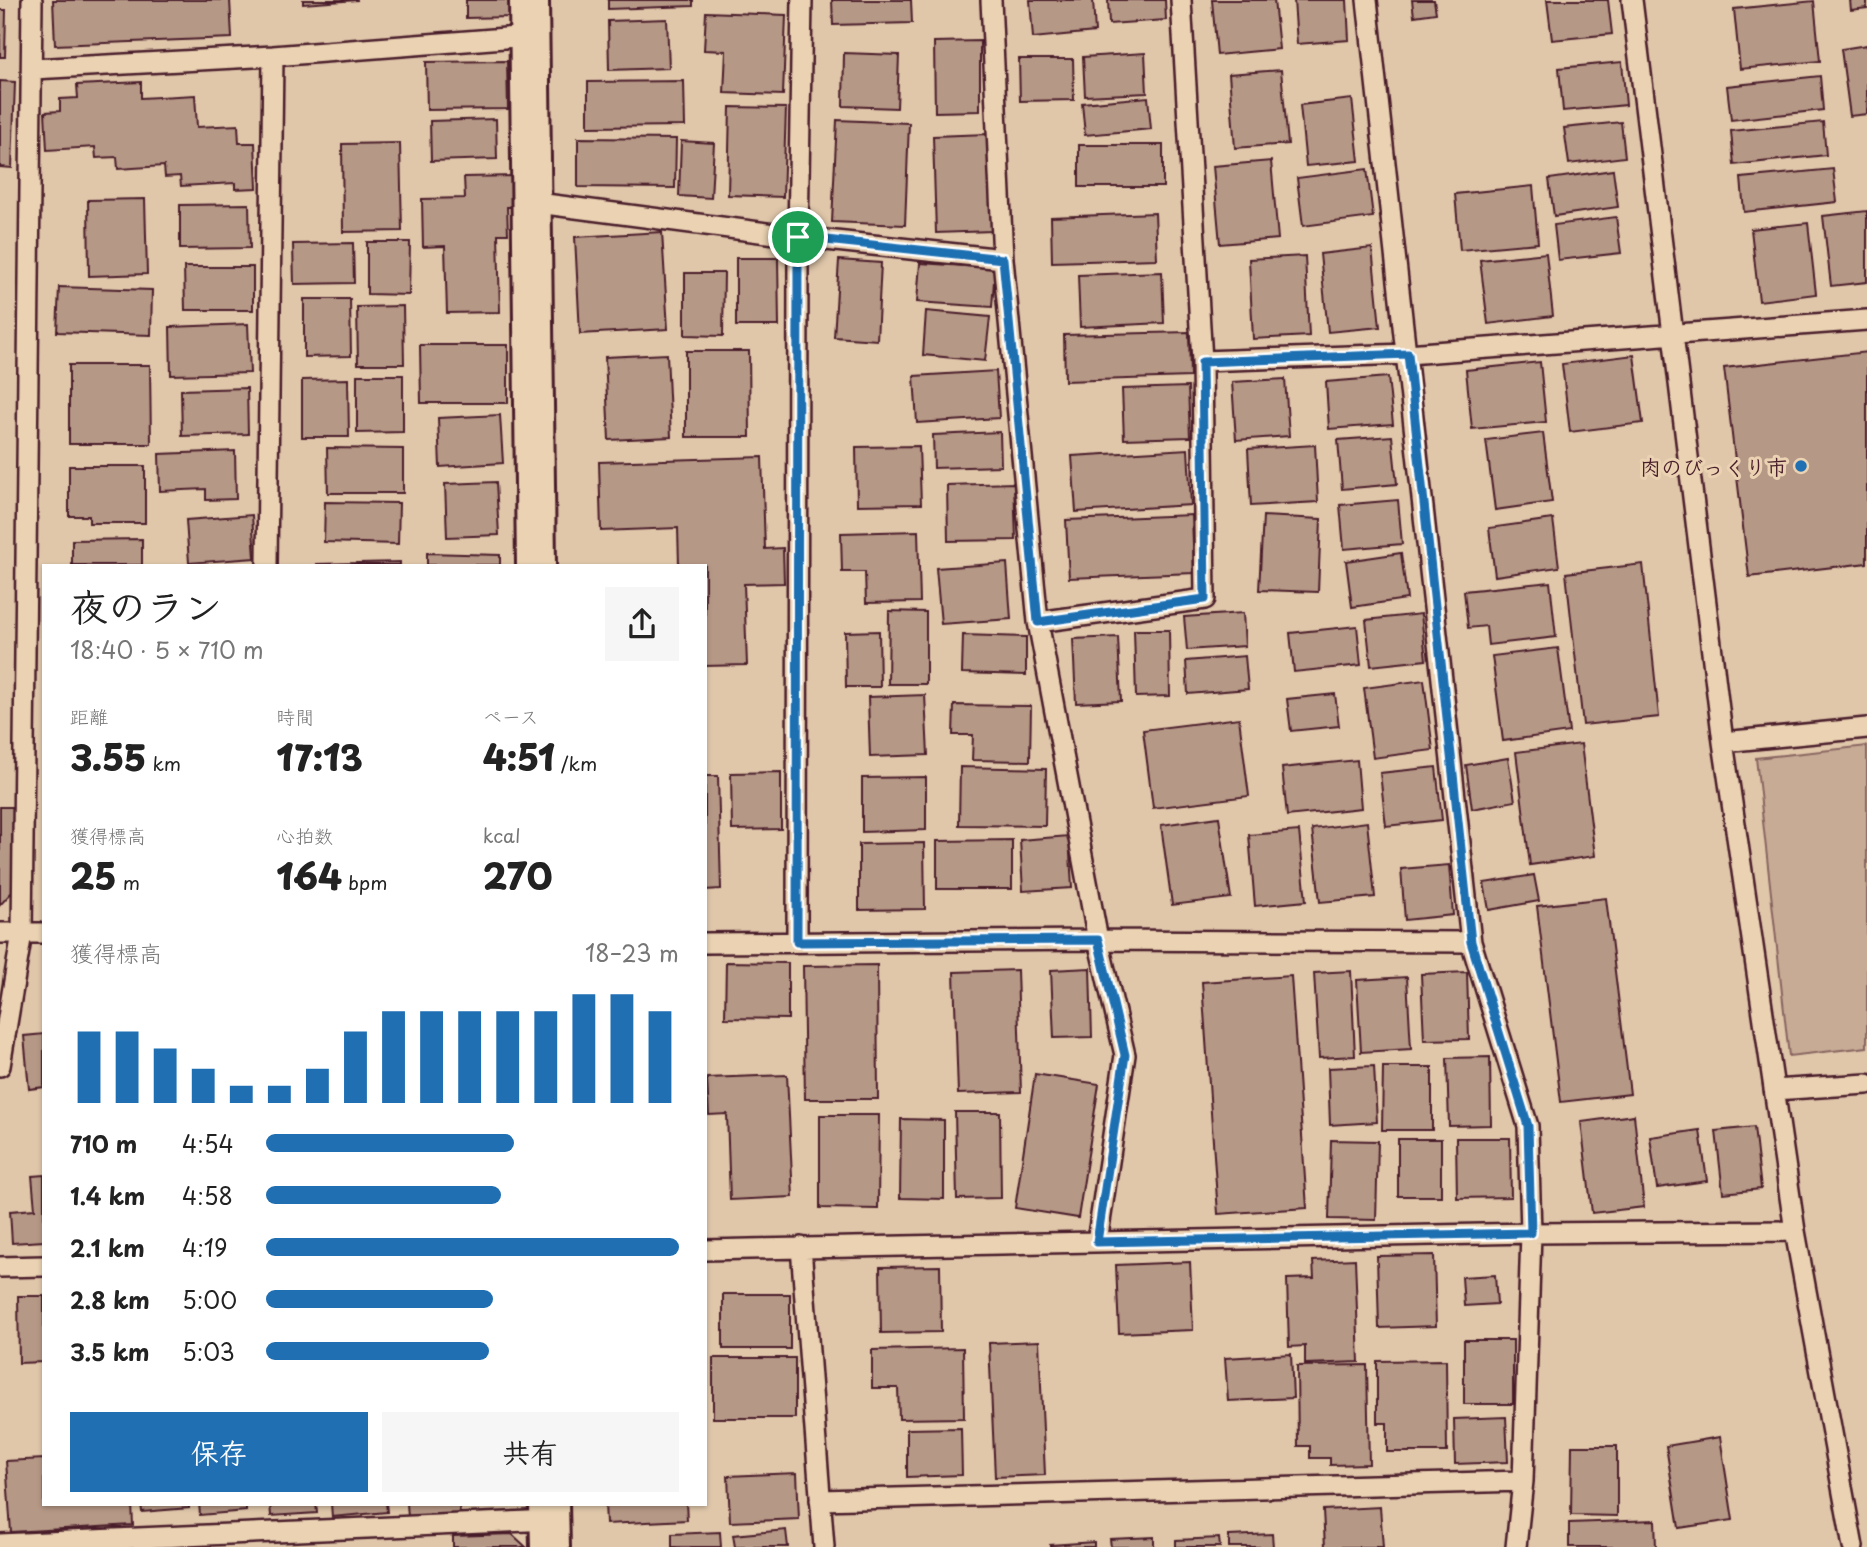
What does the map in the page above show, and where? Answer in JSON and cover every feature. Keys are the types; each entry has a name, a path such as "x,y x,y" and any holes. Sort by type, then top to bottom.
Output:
{"street":[{"path":"529,18 536,564"}],"lane":[{"path":"0,1066 22,933 32,0"},
{"path":"797,942 798,237 802,0"},
{"path":"991,0 1003,259 1038,622 1098,940 1125,1055 1097,1242"},
{"path":"1038,622 1205,599 1202,362 1181,0"},
{"path":"1367,0 1471,942 1528,1126 1531,1233 1523,1481 1516,1547"},
{"path":"1632,0 1723,742 1795,1231 1853,1547"},
{"path":"33,69 273,56 529,18"},
{"path":"267,564 273,56"},
{"path":"530,202 798,237 1003,259"},
{"path":"1202,362 1408,354 1867,320"},
{"path":"1723,742 1867,728"},
{"path":"0,933 42,933"},
{"path":"707,943 1098,940 1471,942"},
{"path":"1774,1090 1867,1084"},
{"path":"707,1250 1531,1233 1795,1231"},
{"path":"801,1247 824,1547"},
{"path":"0,1267 42,1266"},
{"path":"820,1500 1523,1481"},
{"path":"0,1544 550,1523"}],"shaded area":[{"path":"1867,746 1867,1047 1789,1056 1756,758"}],"building":[{"path":"53,0 230,0 232,38 55,45"},
{"path":"303,0 358,0 303,4"},
{"path":"466,0 511,0 511,17 466,18"},
{"path":"608,0 693,0 693,6 608,9"},
{"path":"832,0 911,0 912,23 833,25"},
{"path":"1030,0 1093,0 1095,32 1033,38"},
{"path":"1108,0 1165,0 1166,20 1109,24"},
{"path":"1212,0 1274,0 1279,49 1217,55"},
{"path":"1294,0 1347,0 1349,40 1297,44"},
{"path":"1412,0 1434,0 1436,13 1414,16"},
{"path":"1547,0 1608,0 1612,34 1552,40"},
{"path":"1850,0 1867,0 1867,8 1851,10"},
{"path":"1814,1 1820,61 1740,69 1734,9"},
{"path":"0,10 6,10 5,57 0,57"},
{"path":"706,12 786,15 783,95 724,93 726,51 704,50"},
{"path":"667,19 669,68 609,70 608,21"},
{"path":"980,41 980,111 935,112 934,42"},
{"path":"1867,45 1867,114 1850,116 1841,49"},
{"path":"844,53 899,55 897,108 843,106"},
{"path":"1145,53 1147,93 1085,96 1083,57"},
{"path":"1019,59 1073,59 1074,100 1020,101"},
{"path":"507,61 508,109 427,110 426,62"},
{"path":"1622,62 1626,105 1563,111 1559,68"},
{"path":"1281,70 1288,144 1235,148 1229,74"},
{"path":"1820,76 1823,110 1731,120 1727,86"},
{"path":"0,81 15,82 12,168 0,167"},
{"path":"684,81 685,126 588,127 588,82"},
{"path":"141,82 141,98 195,95 197,127 238,125 239,143 255,143 257,188 235,189 235,183 181,186 180,176 165,177 164,166 118,169 117,157 96,158 95,147 47,150 45,112 60,111 60,99 78,98 77,85"},
{"path":"1148,97 1151,129 1085,135 1082,103"},
{"path":"1352,99 1359,161 1306,166 1300,105"},
{"path":"730,107 786,108 783,197 728,195"},
{"path":"496,119 497,159 431,161 430,121"},
{"path":"837,120 909,123 905,225 832,222"},
{"path":"1621,122 1625,157 1569,164 1564,128"},
{"path":"1823,122 1826,155 1734,165 1731,131"},
{"path":"988,134 992,231 936,233 933,136"},
{"path":"578,138 676,139 675,188 578,187"},
{"path":"681,141 714,143 711,198 679,196"},
{"path":"400,143 402,231 343,232 342,144"},
{"path":"1079,145 1163,145 1163,187 1079,187"},
{"path":"1271,161 1278,239 1220,244 1213,166"},
{"path":"1367,169 1373,217 1303,226 1297,178"},
{"path":"1833,169 1837,202 1744,212 1741,178"},
{"path":"1613,170 1618,207 1554,216 1549,179"},
{"path":"519,176 519,207 507,207 508,234 498,234 500,312 447,313 445,246 423,247 422,199 465,198 464,177"},
{"path":"1533,186 1538,243 1460,250 1455,194"},
{"path":"145,199 147,274 89,276 88,200"},
{"path":"249,204 250,248 180,249 180,205"},
{"path":"1867,211 1867,282 1831,286 1823,216"},
{"path":"1155,213 1157,259 1052,262 1051,217"},
{"path":"1616,217 1621,253 1558,260 1554,225"},
{"path":"1808,223 1816,294 1759,301 1751,229"},
{"path":"662,232 668,329 580,334 575,237"},
{"path":"367,242 410,242 409,295 367,294"},
{"path":"353,243 354,283 294,284 293,244"},
{"path":"1372,248 1380,327 1328,332 1320,254"},
{"path":"1546,253 1553,316 1488,324 1480,260"},
{"path":"1305,256 1309,336 1253,339 1249,259"},
{"path":"736,258 778,258 779,326 736,326"},
{"path":"839,260 881,263 877,340 834,337"},
{"path":"920,263 995,268 992,307 917,302"},
{"path":"184,267 253,267 253,310 185,310"},
{"path":"1162,272 1164,323 1080,327 1078,275"},
{"path":"685,273 724,273 723,336 685,335"},
{"path":"59,287 152,290 151,335 57,332"},
{"path":"304,299 350,299 351,356 304,357"},
{"path":"403,306 404,364 358,364 357,307"},
{"path":"926,311 990,317 985,361 923,355"},
{"path":"248,324 250,373 171,375 170,327"},
{"path":"1189,332 1190,377 1065,381 1064,335"},
{"path":"420,345 508,345 508,403 421,403"},
{"path":"686,351 749,351 750,437 686,437"},
{"name":"肉のびっくり市","path":"1867,352 1867,563 1749,577 1724,368"},
{"path":"667,354 671,437 609,440 605,357"},
{"path":"1634,355 1643,423 1570,432 1562,364"},
{"path":"1540,362 1546,422 1472,429 1466,370"},
{"path":"69,365 150,365 151,444 69,444"},
{"path":"996,371 999,418 917,423 914,376"},
{"path":"357,375 403,375 403,432 357,433"},
{"path":"1388,377 1393,424 1329,429 1326,382"},
{"path":"348,379 349,437 302,437 302,380"},
{"path":"1285,379 1289,436 1236,440 1232,382"},
{"path":"1188,387 1190,437 1124,439 1122,389"},
{"path":"247,388 248,434 182,436 181,390"},
{"path":"500,415 503,463 440,467 438,418"},
{"path":"1000,432 1001,466 934,468 933,435"},
{"path":"1543,433 1552,502 1495,510 1486,440"},
{"path":"1392,436 1397,484 1342,489 1338,440"},
{"path":"1315,445 1318,502 1251,506 1248,449"},
{"path":"919,446 921,504 857,505 856,447"},
{"path":"327,448 403,449 403,493 328,493"},
{"path":"1188,449 1191,505 1076,512 1072,456"},
{"path":"235,451 236,499 206,500 206,489 160,491 159,454"},
{"path":"762,457 765,549 783,548 784,583 744,584 747,665 707,666 707,564 679,564 678,528 601,531 599,462"},
{"path":"69,466 145,466 145,523 89,523 89,516 69,516"},
{"path":"496,482 499,535 447,537 445,484"},
{"path":"1014,483 1016,540 948,541 947,485"},
{"path":"1398,500 1402,544 1344,549 1340,505"},
{"path":"325,502 399,503 398,544 324,542"},
{"path":"252,515 255,558 189,563 186,520"},
{"path":"1192,515 1194,573 1069,578 1066,520"},
{"path":"1263,516 1321,519 1318,592 1259,590"},
{"path":"1553,519 1559,567 1495,576 1489,528"},
{"path":"918,531 920,602 866,603 865,572 842,572 841,533"},
{"path":"142,539 142,564 72,564 72,540"},
{"path":"427,553 500,555 500,564 427,564"},
{"path":"1401,553 1407,599 1352,607 1346,561"},
{"path":"400,562 400,564 317,564"},
{"path":"1007,563 1011,619 941,624 936,568"},
{"path":"1643,564 1659,717 1583,725 1566,573"},
{"path":"1550,582 1556,637 1488,645 1486,626 1468,628 1464,591"},
{"path":"889,611 926,612 926,684 888,684"},
{"path":"1243,613 1245,646 1187,650 1184,617"},
{"path":"1421,614 1426,660 1371,666 1366,620"},
{"path":"1357,626 1361,665 1294,672 1290,633"},
{"path":"1134,630 1169,630 1170,696 1136,697"},
{"path":"879,631 880,687 846,687 845,632"},
{"path":"963,635 1026,637 1026,675 962,673"},
{"path":"1118,637 1121,701 1076,703 1073,639"},
{"path":"1558,648 1569,732 1503,741 1492,656"},
{"path":"1245,656 1248,689 1188,694 1186,661"},
{"path":"1424,680 1433,750 1373,758 1364,688"},
{"path":"1335,694 1339,726 1291,731 1287,699"},
{"path":"925,695 928,755 870,757 868,697"},
{"path":"954,705 1031,706 1030,761 972,760 973,735 953,735"},
{"path":"1239,718 1249,796 1153,808 1143,730"},
{"path":"1581,744 1595,856 1530,865 1516,752"},
{"path":"1508,758 1515,801 1472,809 1466,765"},
{"path":"1357,760 1361,808 1287,816 1282,768"},
{"path":"960,767 1046,769 1045,826 959,825"},
{"path":"1436,767 1442,820 1386,826 1380,773"},
{"path":"781,772 781,829 732,830 731,773"},
{"path":"707,776 718,776 721,889 707,890"},
{"path":"926,777 926,830 862,832 862,778"},
{"path":"0,807 14,807 13,891 0,905"},
{"path":"1219,817 1231,898 1172,905 1161,825"},
{"path":"1367,822 1375,897 1320,902 1312,829"},
{"path":"1299,831 1306,901 1255,906 1249,835"},
{"path":"1069,836 1072,888 1023,891 1020,840"},
{"path":"1012,840 1012,889 937,889 937,841"},
{"path":"924,843 925,909 859,910 859,844"},
{"path":"1449,865 1453,915 1405,920 1401,869"},
{"path":"1534,875 1539,901 1489,910 1484,883"},
{"path":"1606,898 1630,1094 1561,1102 1537,906"},
{"path":"726,962 788,963 788,1019 725,1018"},
{"path":"877,965 878,1099 805,1099 803,966"},
{"path":"1090,968 1092,1037 1054,1038 1051,970"},
{"path":"1017,970 1021,1092 958,1094 954,972"},
{"path":"1351,971 1355,1056 1319,1058 1314,973"},
{"path":"1467,972 1469,1039 1424,1040 1421,974"},
{"path":"1291,976 1307,1208 1218,1214 1202,982"},
{"path":"1407,977 1411,1049 1361,1052 1357,980"},
{"path":"42,1034 42,1087 29,1089 24,1036"},
{"path":"1490,1057 1491,1125 1449,1126 1447,1058"},
{"path":"1374,1066 1377,1122 1330,1125 1328,1068"},
{"path":"1383,1067 1432,1067 1432,1130 1382,1130"},
{"path":"1035,1074 1099,1084 1078,1218 1015,1208"},
{"path":"787,1075 793,1197 730,1200 727,1114 709,1115 707,1078"},
{"path":"955,1112 1000,1112 1001,1198 957,1199"},
{"path":"820,1115 879,1115 878,1209 820,1208"},
{"path":"1634,1115 1644,1207 1592,1213 1581,1122"},
{"path":"901,1119 944,1120 944,1199 900,1198"},
{"path":"1754,1127 1761,1189 1723,1193 1716,1131"},
{"path":"1700,1130 1707,1181 1657,1188 1650,1137"},
{"path":"1456,1138 1510,1138 1511,1197 1457,1198"},
{"path":"1398,1139 1441,1139 1441,1196 1398,1196"},
{"path":"1331,1140 1378,1141 1376,1220 1329,1219"},
{"path":"42,1175 42,1241 12,1243 10,1211 35,1209 32,1176"},
{"path":"1434,1255 1436,1326 1379,1328 1377,1256"},
{"path":"1355,1259 1359,1362 1305,1364 1305,1346 1289,1347 1287,1279 1314,1278 1313,1261"},
{"path":"1190,1262 1193,1330 1119,1333 1116,1265"},
{"path":"940,1266 941,1332 881,1333 880,1267"},
{"path":"1495,1275 1497,1304 1464,1306 1462,1277"},
{"path":"723,1294 790,1294 790,1349 723,1349"},
{"path":"18,1296 42,1296 42,1362 19,1363"},
{"path":"1464,1340 1513,1340 1513,1404 1464,1404"},
{"path":"1039,1341 1045,1475 995,1477 989,1343"},
{"path":"963,1348 964,1418 899,1419 898,1388 872,1388 872,1350"},
{"path":"1291,1354 1293,1398 1228,1401 1225,1358"},
{"path":"713,1358 795,1358 795,1418 713,1418"},
{"path":"1446,1360 1447,1452 1387,1452 1387,1423 1377,1423 1377,1361"},
{"path":"1367,1365 1369,1464 1330,1465 1330,1458 1310,1458 1310,1446 1298,1446 1297,1366"},
{"path":"1506,1417 1508,1462 1455,1464 1454,1419"},
{"path":"961,1428 962,1475 907,1477 907,1429"},
{"path":"1720,1437 1733,1520 1679,1528 1666,1446"},
{"path":"1572,1446 1617,1446 1617,1516 1571,1515"},
{"path":"42,1459 42,1506 132,1506 133,1525 11,1532 6,1461"},
{"path":"797,1473 799,1519 730,1522 728,1476"},
{"path":"141,1506 189,1506 189,1508 142,1512"},
{"path":"199,1506 246,1506 246,1511 200,1515"},
{"path":"270,1506 316,1506 317,1513 271,1516"},
{"path":"331,1506 386,1506 387,1512 332,1517"},
{"path":"407,1506 459,1506 460,1516 408,1518"},
{"path":"605,1506 686,1506 687,1520 606,1524"},
{"path":"1380,1507 1383,1547 1325,1547 1323,1510"},
{"path":"1655,1520 1656,1547 1569,1547 1569,1523"},
{"path":"786,1530 788,1547 735,1547 733,1535"},
{"path":"720,1532 721,1547 672,1547 672,1534"},
{"path":"512,1534 526,1547 453,1547 453,1536"},
{"path":"1272,1534 1273,1547 1229,1547 1229,1536"},
{"path":"1154,1537 1154,1547 1111,1547 1110,1539"},
{"path":"1219,1538 1220,1547 1176,1547 1176,1540"},
{"path":"1094,1542 1094,1547 1050,1547 1050,1545"}],"place":[{"name":"肉のびっくり市","path":"1801,466"}],"route":[{"path":"798,237 1003,259 1038,622 1205,599 1202,362 1408,354 1471,942 1528,1126 1531,1233 1097,1242 1125,1055 1098,940 797,942 798,237"}]}
